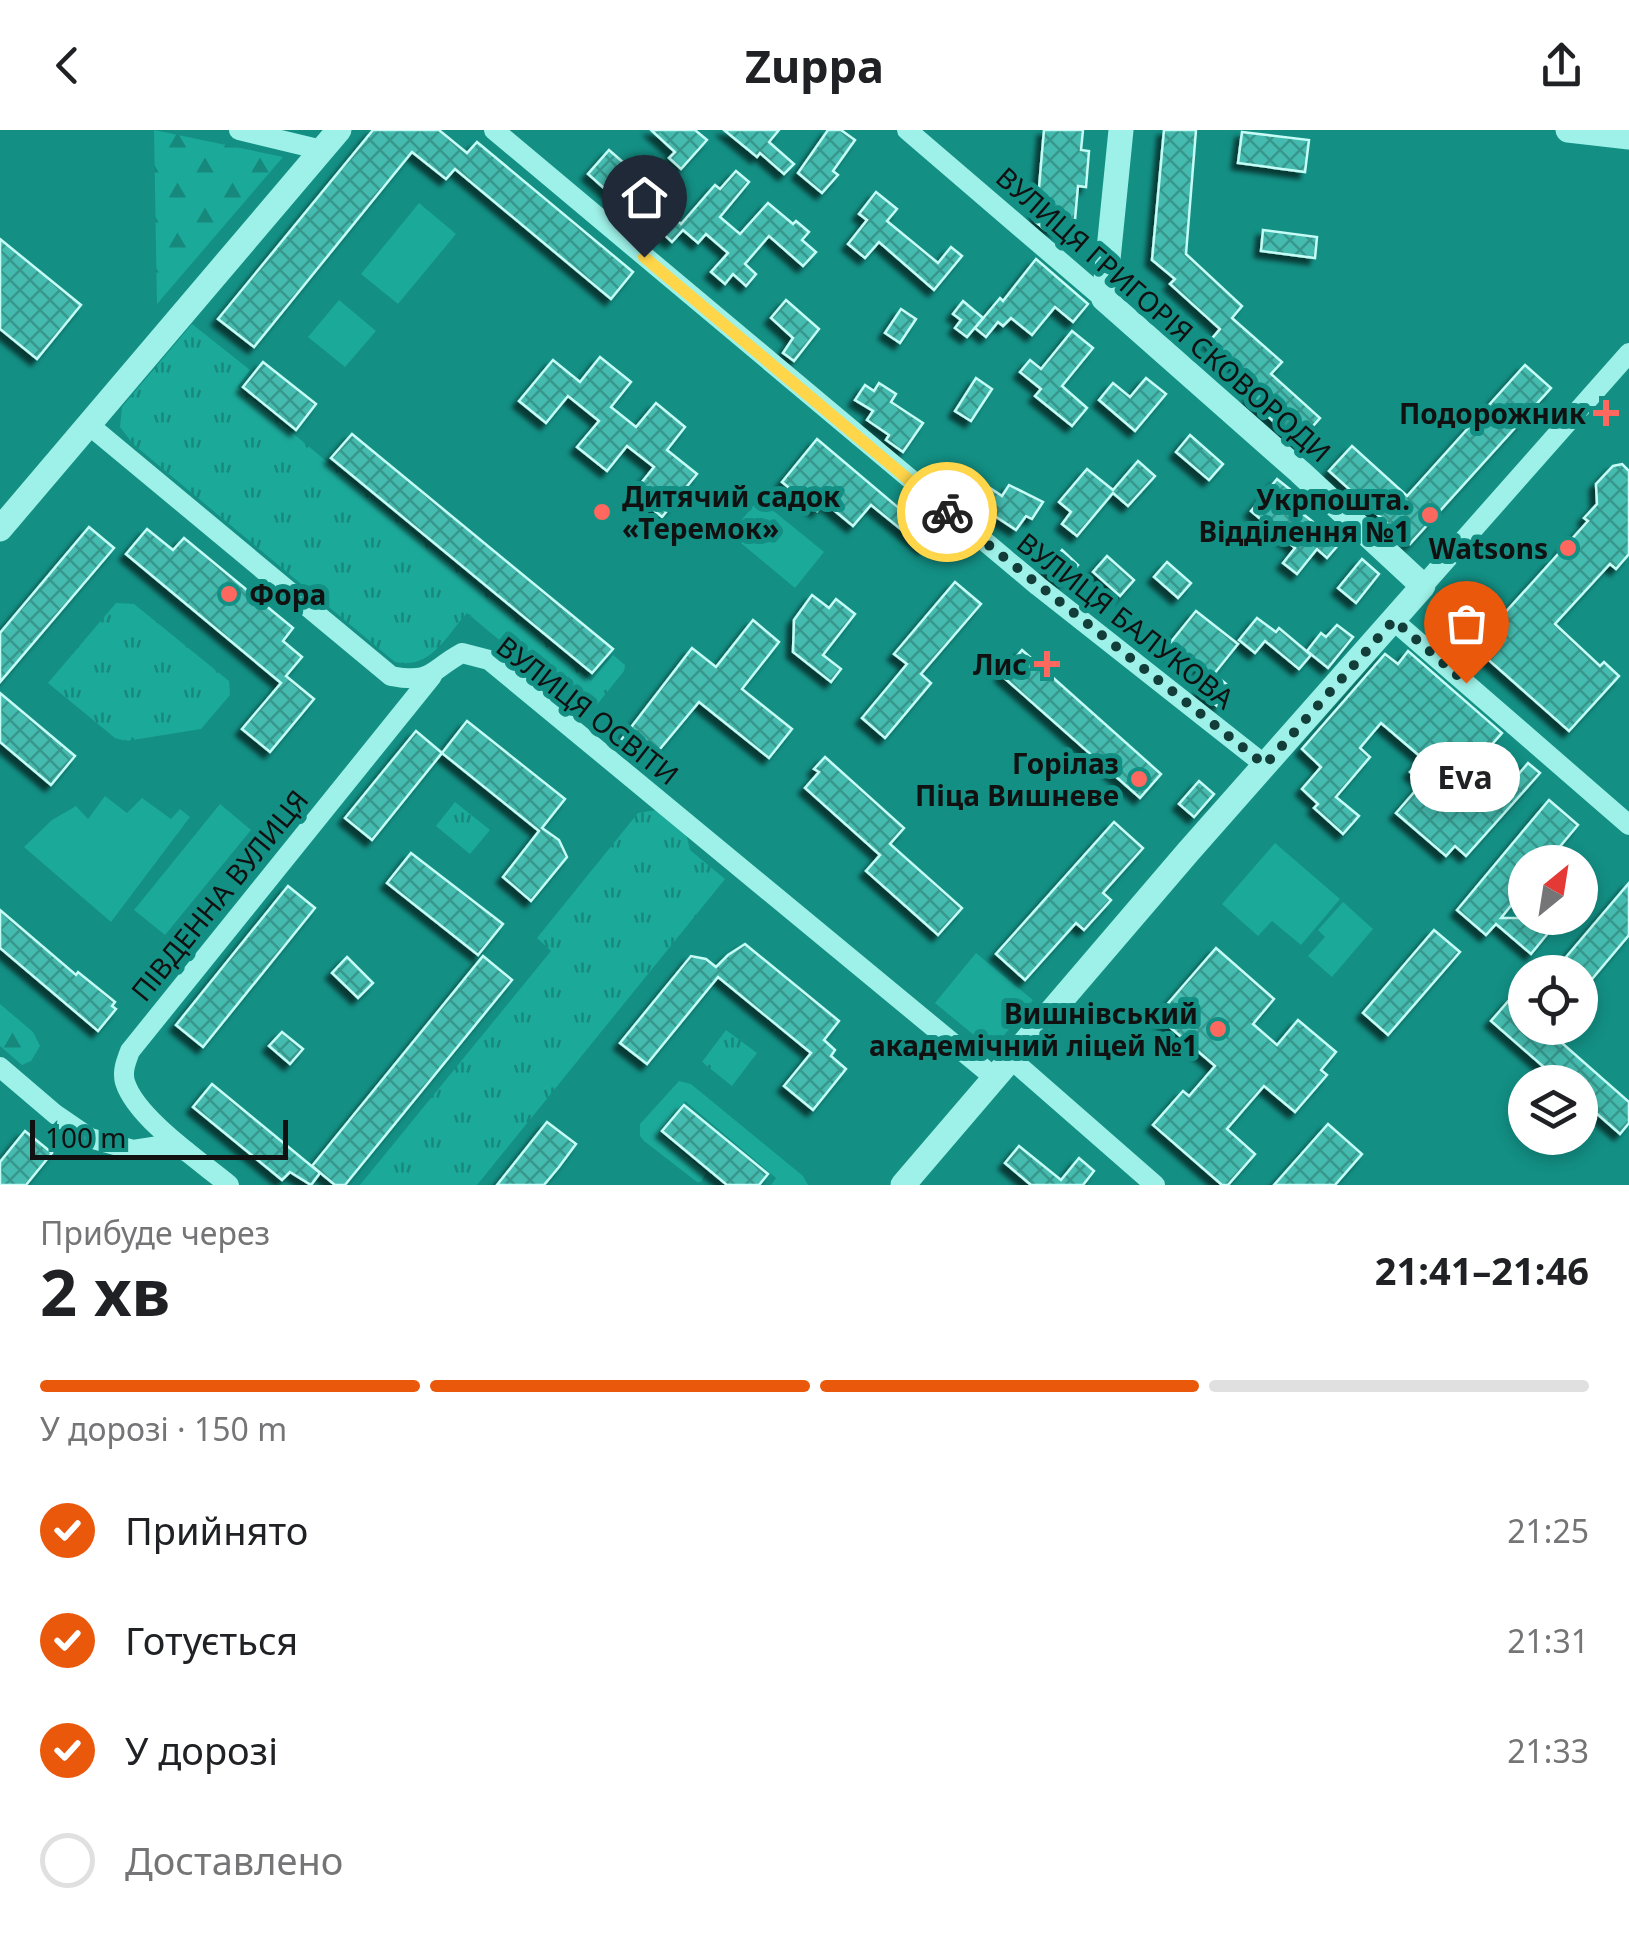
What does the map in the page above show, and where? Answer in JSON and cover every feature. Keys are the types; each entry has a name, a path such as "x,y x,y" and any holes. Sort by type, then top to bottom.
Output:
{"street":[{"path":"238,130 322,150"},
{"path":"0,529 340,130"},
{"name":"ВУЛИЦЯ БАЛУКОВА","path":"494,130 1007,561 1265,765"},
{"name":"ВУЛИЦЯ ГРИГОРІЯ СКОВОРОДИ","path":"907,130 1300,472 1423,586"},
{"path":"1104,299 1121,130"},
{"path":"1568,130 1629,137"},
{"path":"903,1185 1265,765 1627,359"},
{"path":"89,425 391,676 413,680 432,676"},
{"path":"1394,620 1629,825"},
{"name":"ВУЛИЦЯ ОСВІТИ","path":"432,676 445,662 462,653 488,660 1155,1185"},
{"name":"ПІВДЕННА ВУЛИЦЯ","path":"229,1185 148,1116 126,1087 123,1071 130,1051 432,676"},
{"path":"0,1067 90,1138 133,1150 158,1146 188,1152"}],"green space":[{"path":"154,130 283,157 157,304"},
{"path":"419,203 456,234 398,304 361,274"},
{"path":"339,300 376,331 345,367 308,337"},
{"path":"192,324 250,370 237,387 591,681 613,655 625,665 595,707 582,709 467,613 428,656 408,663 395,662 133,444 120,427 122,407"},
{"path":"759,499 824,552 795,588 730,534"},
{"path":"116,603 134,604 229,681 230,695 201,729 126,741 115,738 48,683"},
{"path":"105,796 127,813 142,798 171,819 180,809 190,817 111,922 24,847 52,820 76,806 88,819"},
{"path":"455,802 490,830 470,854 436,826"},
{"path":"220,804 251,830 165,935 134,910"},
{"path":"657,810 686,833 690,850 725,879 477,1185 360,1185 551,951 537,938 638,813"},
{"path":"1275,843 1340,899 1301,945 1272,921 1258,936 1222,904"},
{"path":"1343,902 1373,929 1332,977 1308,956 1325,937 1318,930"},
{"path":"976,953 1033,1000 992,1050 935,1003"},
{"path":"0,1004 33,1032 40,1046 31,1061 22,1065 0,1046"},
{"path":"726,1030 757,1053 732,1086 702,1062"},
{"path":"679,1081 691,1084 803,1176 808,1185 771,1185 776,1178 685,1101 659,1132 706,1173 701,1182 644,1141 640,1124"}],"building":[{"path":"373,130 439,130 467,153 477,142 633,272 611,299 455,169 446,179 412,152 254,347 218,319"},
{"path":"651,130 695,130 707,140 681,169 669,158 675,152"},
{"path":"724,130 779,130 769,142 794,164 784,174"},
{"path":"828,130 841,130 855,140 833,171 838,175 822,193 798,173"},
{"path":"1044,130 1083,130 1081,150 1089,151 1086,187 1078,186 1074,231 1043,228 1036,222"},
{"path":"1164,130 1196,130 1186,254 1242,306 1232,318 1282,362 1271,374 1320,418 1298,443 1248,399 1259,387 1209,342 1220,329 1170,284 1175,279 1152,260"},
{"path":"1242,132 1309,140 1305,172 1238,163"},
{"path":"609,150 625,164 614,177 639,198 626,214 611,201 615,198 588,174"},
{"path":"736,171 749,182 720,217 740,234 768,203 809,232 802,240 816,252 803,266 769,236 745,264 756,274 746,286 733,274 725,284 711,272 728,253 706,234 698,243 683,230 672,242 659,230 672,216 681,224 715,185 720,189"},
{"path":"876,192 897,209 887,221 938,263 951,247 962,256 934,290 879,242 865,258 848,244 867,220 859,214"},
{"path":"1263,230 1317,237 1315,258 1261,251"},
{"path":"0,239 81,305 37,359 0,329"},
{"path":"1036,259 1088,304 1073,322 1055,307 1032,335 1011,318 1003,326 998,322 986,337 975,328 1000,298 1003,301"},
{"path":"786,300 819,329 794,361 783,353 793,338 771,318"},
{"path":"963,301 983,318 967,337 955,328 961,320 953,314"},
{"path":"901,309 916,319 900,343 885,333"},
{"path":"1072,331 1093,348 1062,386 1087,408 1072,426 1035,396 1041,389 1020,372 1030,360 1041,369"},
{"path":"600,357 631,382 611,407 636,427 656,403 685,427 667,450 697,474 662,517 633,493 654,467 627,446 607,471 577,447 599,421 568,396 546,423 519,401 553,360 580,382"},
{"path":"263,362 316,404 296,430 243,387"},
{"path":"1525,365 1551,388 1410,544 1329,471 1352,446 1407,496"},
{"path":"976,378 992,389 971,421 955,411"},
{"path":"1146,378 1166,394 1135,431 1099,400 1113,383 1130,397"},
{"path":"879,383 896,394 891,402 923,423 903,452 886,440 889,435 867,420 873,411 855,400 865,385 874,391"},
{"path":"352,434 613,649 592,673 331,458"},
{"path":"1190,435 1223,464 1209,480 1176,452"},
{"path":"817,439 933,537 924,548 871,505 853,526 824,502 817,511 782,482"},
{"path":"1138,461 1155,476 1128,506 1113,493 1077,536 1062,524 1071,512 1059,502 1087,469 1113,490"},
{"path":"1622,464 1629,471 1629,554 1616,569 1610,564 1555,624 1600,666 1604,662 1619,676 1569,731 1474,647 1588,521 1584,518 1597,504 1596,484 1613,466"},
{"path":"1277,479 1292,491 1285,500 1340,543 1327,558 1317,549 1297,574 1283,563 1295,548 1251,511"},
{"path":"978,480 1002,496 1009,485 1043,502 1032,519 1026,516 1016,530 981,507 976,513 962,504"},
{"path":"89,527 114,548 0,682 0,633"},
{"path":"147,529 173,550 184,538 293,628 283,641 302,657 286,676 314,699 270,752 242,729 281,683 126,554"},
{"path":"1062,550 1078,565 1061,584 1045,570"},
{"path":"1107,556 1134,580 1120,596 1093,572"},
{"path":"1362,559 1379,574 1356,603 1338,588"},
{"path":"1167,562 1191,583 1178,598 1154,577"},
{"path":"955,582 981,604 921,674 931,683 885,738 862,718 907,664 894,654"},
{"path":"812,595 829,608 836,599 855,614 823,655 841,669 831,682 793,652 794,620"},
{"path":"1196,611 1238,644 1214,674 1231,688 1217,706 1199,692 1211,676 1182,653 1178,658 1166,648"},
{"path":"1257,618 1276,632 1279,628 1311,655 1299,669 1265,641 1255,653 1239,640"},
{"path":"753,620 779,642 742,689 792,729 769,758 699,702 650,761 622,739 692,648 716,667"},
{"path":"1337,625 1353,637 1328,668 1307,651 1321,633 1326,637"},
{"path":"1022,650 1161,774 1140,798 1001,675"},
{"path":"1408,651 1502,733 1487,750 1517,776 1528,763 1540,773 1466,856 1455,846 1446,856 1396,813 1422,783 1410,772 1422,758 1381,723 1360,748 1370,757 1336,797 1359,816 1343,834 1314,808 1318,804 1302,789 1321,767 1302,749 1385,654 1398,664"},
{"path":"0,693 75,756 51,785 0,742"},
{"path":"467,721 565,799 542,828 559,840 567,857 531,901 503,877 539,831 442,753"},
{"path":"416,731 442,753 372,840 345,818"},
{"path":"825,757 904,828 890,844 962,908 938,935 866,871 880,855 805,788 819,772 814,769"},
{"path":"1199,781 1214,794 1194,817 1179,804"},
{"path":"1549,800 1578,825 1561,845 1511,845"},
{"path":"1114,822 1143,848 1103,893 1111,900 1084,930 1076,923 1025,980 996,954"},
{"path":"1508,849 1508,909 1501,918 1508,918 1508,934 1496,924 1486,935 1457,910"},
{"path":"411,853 503,924 478,955 387,883"},
{"path":"1629,883 1629,935 1598,972 1598,955 1568,955 1585,935 1598,935 1598,919"},
{"path":"288,886 315,908 203,1047 176,1025"},
{"path":"0,910 76,975 78,972 115,1002 112,1006 116,1009 98,1031 0,948"},
{"path":"1434,930 1460,952 1388,1035 1363,1013"},
{"path":"1509,935 1546,935 1531,954"},
{"path":"745,944 839,1021 824,1040 835,1050 831,1056 846,1069 813,1110 784,1086 811,1053 718,977 647,1064 620,1043 691,956 706,959 716,967"},
{"path":"1216,948 1274,999 1253,1024 1277,1045 1298,1020 1336,1052 1321,1070 1327,1075 1295,1112 1264,1086 1227,1129 1255,1154 1228,1185 1222,1185 1153,1125 1183,1091 1189,1096 1215,1066 1157,1016"},
{"path":"483,956 512,980 345,1185 335,1185 312,1166"},
{"path":"347,957 373,983 358,998 332,973"},
{"path":"1508,1001 1508,1036 1491,1021"},
{"path":"282,1032 303,1049 290,1064 269,1046"},
{"path":"1519,1045 1564,1045 1587,1065 1541,1065"},
{"path":"1598,1075 1629,1102 1629,1123 1620,1134 1598,1115"},
{"path":"212,1084 320,1173 311,1185 290,1172 282,1180 193,1107"},
{"path":"684,1105 768,1174 759,1185 727,1185 662,1131"},
{"path":"547,1122 576,1144 559,1167 544,1185 497,1185"},
{"path":"1328,1124 1362,1154 1335,1185 1274,1185"},
{"path":"25,1131 52,1153 26,1185 0,1185 0,1162"},
{"path":"1019,1146 1061,1180 1079,1158 1094,1171 1083,1185 1031,1185 1005,1163"}],"way so far":[{"path":"947,512 1265,765 1394,620 1466,683"}],"place":[{"name":"Подорожник","path":"1606,413"},
{"name":"Дитячий садок «Теремок»","path":"602,512"},
{"name":"Укрпошта. Відділення №1","path":"1430,515"},
{"name":"Watsons","path":"1568,548"},
{"name":"Фора","path":"229,594"},
{"name":"Лис","path":"1047,664"},
{"name":"Eva","path":"1466,683"},
{"name":"Горілаз Піца Вишневе","path":"1139,779"},
{"name":"Вишнівський академічний ліцей №1","path":"1218,1029"}],"route":[{"path":"644,257 947,512"}]}
